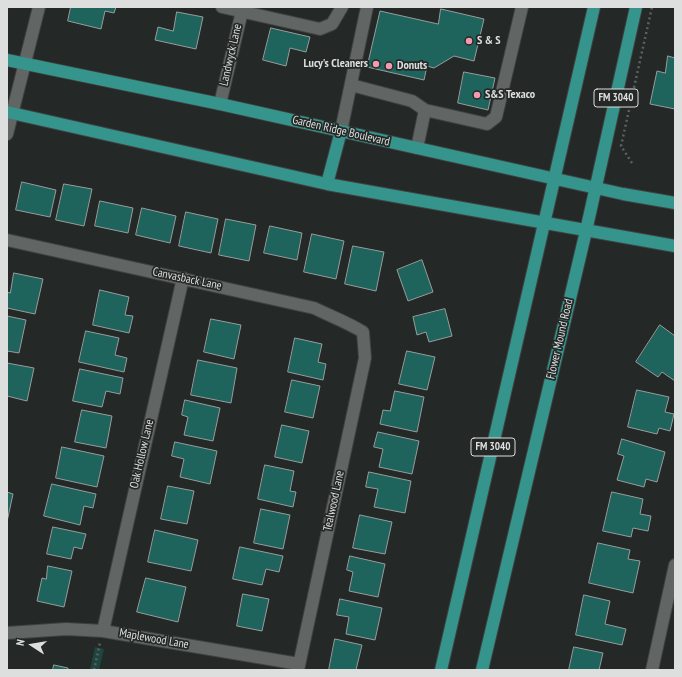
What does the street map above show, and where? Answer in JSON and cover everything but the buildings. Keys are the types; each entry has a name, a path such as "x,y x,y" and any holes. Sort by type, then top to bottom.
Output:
{"main road":[{"name":"FM 3040","path":"441,670 594,7"},
{"name":"Flower Mound Road","path":"482,670 586,231 636,7"},
{"name":"Garden Ridge Boulevard","path":"7,60 220,104 595,188 675,203"},
{"path":"9,113 327,184 675,246"},
{"path":"327,184 342,132"}],"street":[{"path":"7,134 9,113 25,64 39,7"},
{"path":"222,7 242,9 320,28 332,24 342,7"},
{"path":"342,132 367,7"},
{"path":"351,85 412,102 425,110 487,124 496,117 522,7"},
{"name":"Landwyck Lane","path":"220,104 242,9"},
{"path":"417,148 425,110"},
{"name":"Canvasback Lane","path":"7,240 314,308 334,318 350,323 363,332"},
{"name":"Oak Hollow Lane","path":"103,631 183,278"},
{"name":"Tealwood Lane","path":"299,667 365,358 363,332"},
{"path":"652,670 675,565"},
{"name":"Maplewood Lane","path":"7,633 66,629 103,631 299,667"}],"path":[{"path":"632,163 621,146 652,7"},
{"path":"94,670 103,631"}],"shaded area":[{"path":"95,647 104,649 99,670 90,670"}],"place":[{"name":"S & S","path":"469,41"},
{"name":"Lucy's Cleaners","path":"376,64"},
{"name":"Donuts","path":"389,66"},
{"name":"S&S Texaco","path":"477,95"}]}
